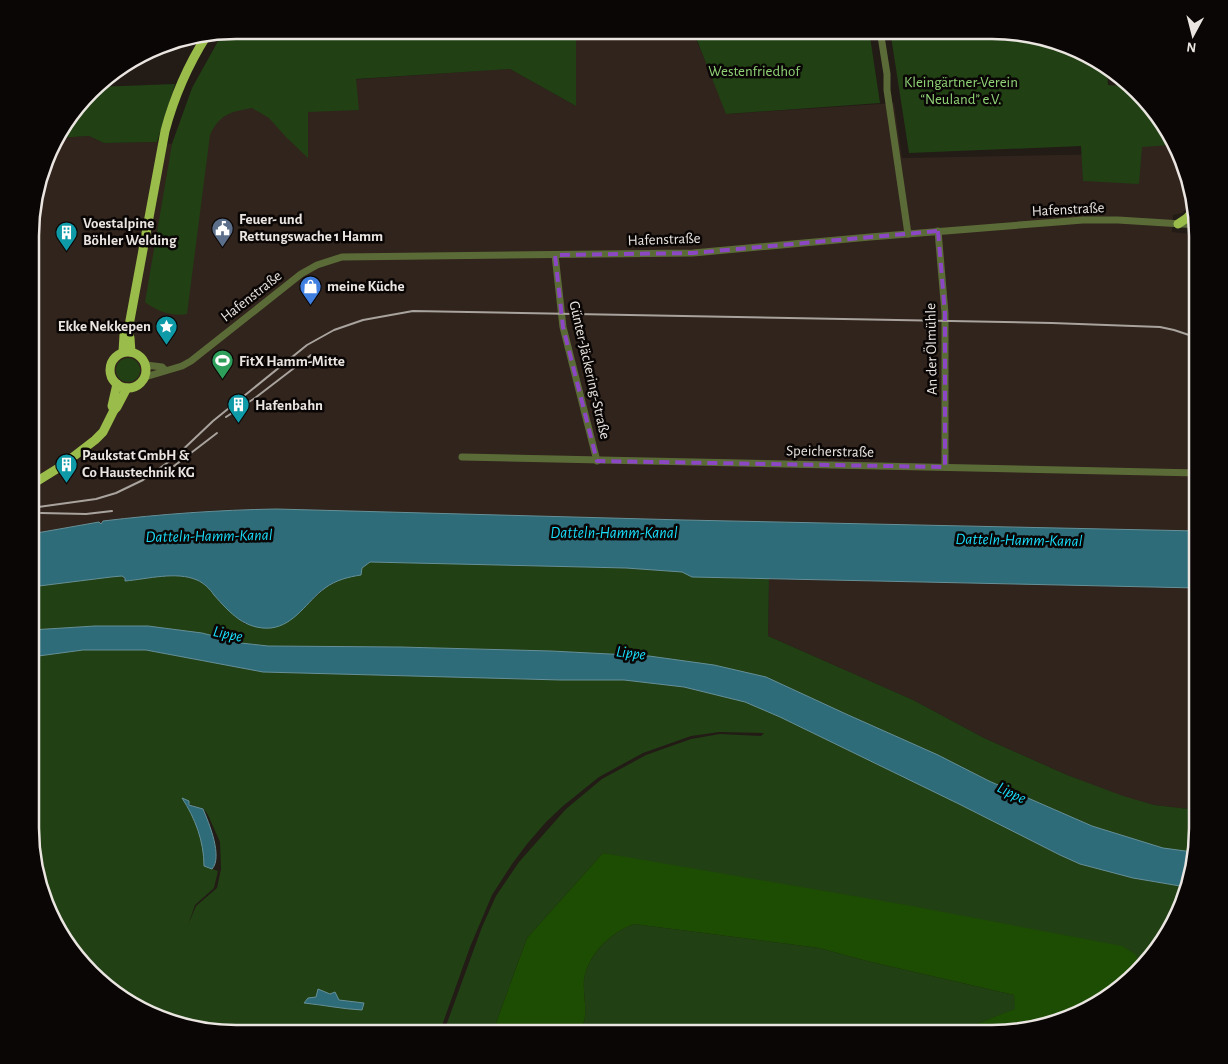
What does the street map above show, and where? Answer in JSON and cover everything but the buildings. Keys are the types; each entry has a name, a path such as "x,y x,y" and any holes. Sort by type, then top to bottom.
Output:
{"main road":[{"path":"127,352 124,335 128,330 165,131 183,78 203,42"},
{"path":"1178,224 1188,216"},
{"path":"127,352 139,355 146,365 145,377 138,385 127,388 117,384 110,375 111,364 118,355 127,352"},
{"path":"114,410 112,406 117,384"},
{"path":"39,480 54,471 103,432 127,388"}],"street":[{"path":"881,39 908,234"},
{"name":"Hafenstraße","path":"145,377 182,366 191,361 298,276 309,269 342,257 694,253 1082,220 1189,225"},
{"name":"An der Ölmühle","path":"938,231 945,313 945,467"},
{"name":"Günter-Jäckering-Straße","path":"555,255 563,327 597,460"},
{"path":"146,365 162,367 166,370"},
{"name":"Speicherstraße","path":"462,457 1189,473"}],"highlighted area":[{"path":"938,231 945,313 945,467 597,461 563,327 555,255 693,253"}],"shaded area":[{"path":"576,39 696,39 728,114 894,103 902,158 1116,154 1115,82 1140,106 1163,137 1179,173 1187,206 1182,213 1173,215 1172,232 1189,234 1189,531 276,509 217,510 150,515 39,533 39,223 45,185 65,137 89,136 104,143 157,142 172,144 182,116 305,83 491,70 510,69 576,106"},
{"path":"769,579 1189,588 1189,809 1154,805 1123,797 1067,775 984,738 913,700 768,636"}],"green space":[{"path":"219,39 576,39 576,106 510,69 356,79 359,110 308,112 308,158 269,118 252,108 226,115 218,122 210,135 187,314 182,315 159,311 145,302 172,144 192,88"},
{"name":"Westenfriedhof","path":"697,39 870,39 880,103 726,114"},
{"name":"Kleingärtner-Verein “Neuland” e.V.","path":"891,39 1005,39 1043,45 1055,49 1079,59 1102,72 1107,76 1108,85 1119,86 1122,88 1156,126 1167,145 1142,147 1139,184 1083,181 1081,146 909,153"},
{"path":"175,84 157,142 104,143 89,136 65,137 88,106 108,87"},
{"path":"128,358 136,362 140,370 136,378 128,382 120,378 116,370 120,362"},
{"path":"370,562 626,568 682,572 692,577 769,579 768,636 913,700 984,738 1067,775 1123,796 1154,805 1189,809 1188,851 1163,848 1092,826 989,781 938,755 766,677 714,665 649,656 551,651 268,646 241,643 202,633 148,626 95,626 39,630 39,586 122,576 126,581 169,576 191,578 209,588 245,624 307,605 325,588 345,577 361,575 361,568"},
{"path":"83,650 146,650 263,672 624,680 684,687 745,702 780,717 1080,864 1133,878 1181,886 1163,927 1136,962 603,853 527,938 495,1025 446,1025 482,927 496,896 519,862 566,809 602,779 646,755 691,739 720,734 761,736 764,733 719,732 691,736 643,753 599,777 563,806 527,844 492,895 470,947 442,1025 223,1025 185,1019 137,999 106,976 88,958 72,938 59,915 45,879 40,854 39,656","holes":["182,799 189,804 203,809 202,807 208,815 220,842 221,869 217,888 196,906 188,925 195,905 214,888 218,871 204,866 203,848 198,831"]},
{"path":"603,853 906,905 1122,946 1135,954 1138,960 1102,992 1079,1005 1055,1015 1018,1024 976,1025 1015,1009 1014,995 819,948 634,924 609,938 590,961 584,980 584,1025 495,1025 527,938"},
{"path":"634,924 819,948 1014,995 1016,1009 976,1025 584,1025 584,980 586,970 602,945 617,932"}],"water":[{"name":"Datteln-Hamm-Kanal","path":"276,509 1189,531 1189,588 692,577 682,572 626,568 370,562 362,568 361,575 342,579 329,585 287,622 271,628 262,628 239,619 226,608 209,588 189,577 162,576 125,581 125,578 122,576 39,586 39,533 99,522 101,524 103,521 211,511"},
{"name":"Lippe","path":"95,626 148,626 202,633 241,643 268,646 551,651 649,656 714,665 766,677 938,755 989,781 1092,826 1163,848 1188,851 1183,879 1181,886 1133,878 1080,864 780,717 745,702 684,687 624,680 263,672 146,650 83,650 39,656 39,630"},
{"path":"182,798 189,801 189,805 203,809 216,848 215,864 212,869 204,866 198,830"},
{"path":"318,989 330,994 335,992 339,1000 364,1003 362,1010 304,1003 308,998 316,997"}],"railway":[{"path":"39,507 96,499 116,493 143,480 174,458 213,421 307,345 334,330 363,320 413,311 1052,323 1160,327 1189,335"},
{"path":"226,417 255,398 311,355"},
{"path":"174,466 217,433"},
{"path":"41,513 86,514 112,511"}],"place":[{"name":"Feuer- und Rettungswache 1 Hamm","path":"223,247"},
{"name":"Voestalpine Böhler Welding","path":"67,251"},
{"name":"meine Küche","path":"311,305"},
{"name":"Ekke Nekkepen","path":"167,345"},
{"name":"FitX Hamm-Mitte","path":"223,380"},
{"name":"Hafenbahn","path":"239,424"},
{"name":"Paukstat GmbH & Co Haustechnik KG","path":"66,483"}]}
